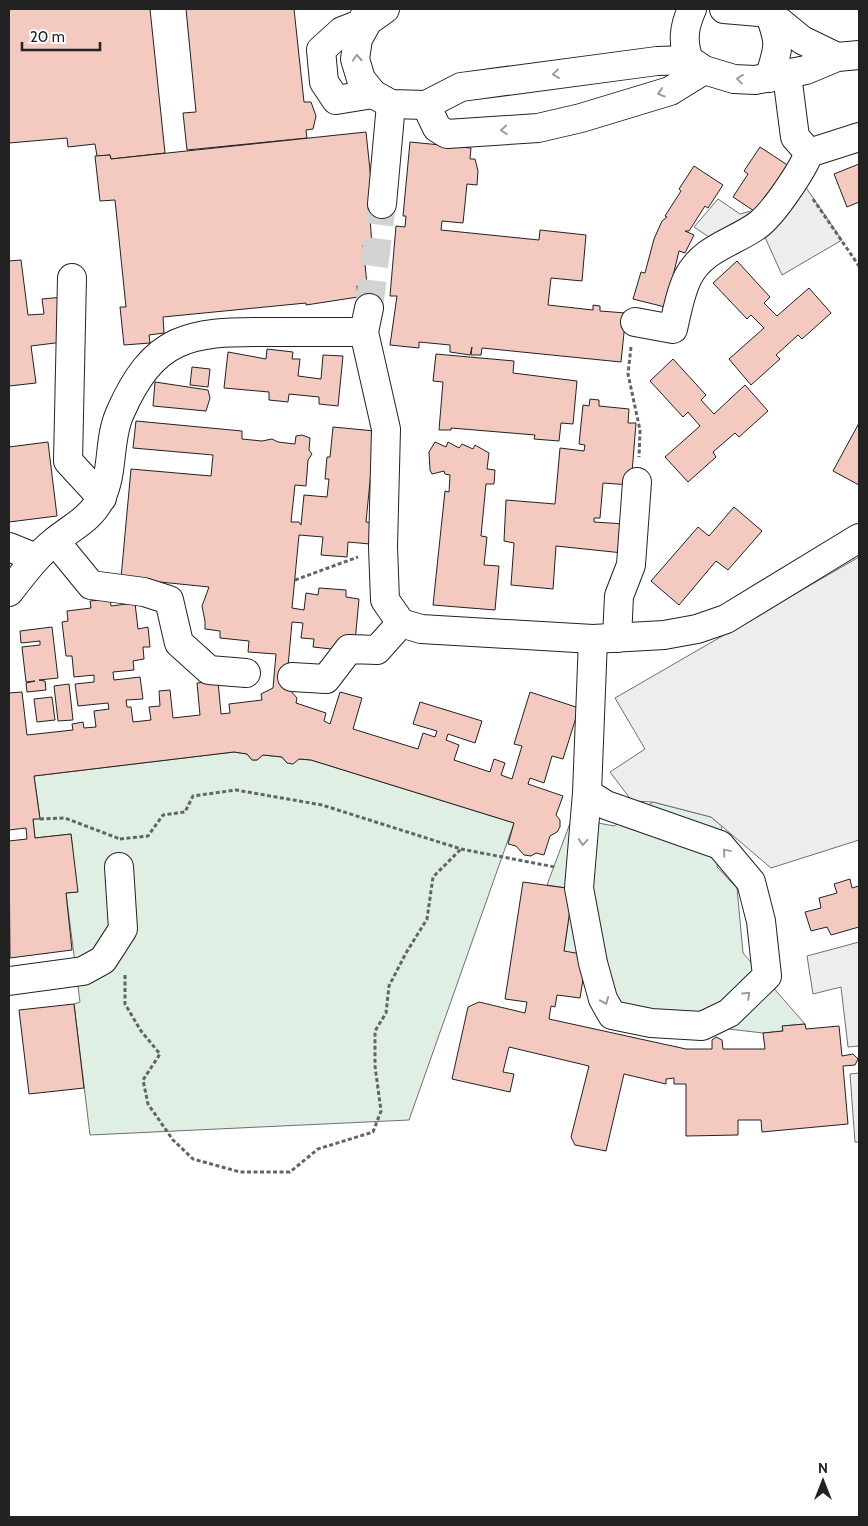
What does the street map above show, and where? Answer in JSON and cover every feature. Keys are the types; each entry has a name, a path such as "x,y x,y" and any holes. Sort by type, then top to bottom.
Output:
{"lane":[{"path":"692,9 684,29 684,47 696,65"},
{"path":"724,9 770,11 802,40 848,56"},
{"path":"770,11 778,37 778,77 803,165"},
{"path":"370,13 342,31 321,50 324,82 336,100 382,99 426,105 461,87 657,61 696,65 734,78 755,80 806,70 848,56"},
{"path":"370,13 358,39 355,59 361,78 382,99 382,204"},
{"path":"426,105 437,128 447,134 538,128 581,118 670,90 696,65"},
{"path":"635,322 673,329 688,276 701,260 714,248 759,224 803,165 859,137"},
{"path":"72,278 68,461 102,498"},
{"path":"9,592 45,550 88,518 102,498 119,414 138,376 162,352 188,338 218,332 367,320 386,429 383,547 384,600 401,623 421,629 528,625 605,639 664,635 697,629 726,619 859,538"},
{"path":"608,800 720,845 751,882 761,920 767,976 729,1012 702,1026 651,1023 612,1015 603,999 579,888 580,874 608,800 605,639 630,565 637,482"},
{"path":"9,547 45,550 91,585 144,592 169,600 179,643 209,670 246,673"},
{"path":"292,677 326,679 349,649 377,650 401,623"},
{"path":"9,981 83,971 103,960 123,929 119,867"}],"path":[{"path":"803,165 859,266"},
{"path":"635,322 628,362 630,388 640,430 637,482"},
{"path":"295,580 383,547"},
{"path":"40,819 65,818 120,839 148,836 163,815 186,812 193,796 236,790 322,805 461,849 536,861 580,874"},
{"path":"119,867 120,839"},
{"path":"108,954 126,969 125,1004 141,1031 160,1054 143,1080 148,1104 173,1140 193,1158 240,1172 290,1172 318,1149 373,1132 380,1111 375,1066 375,1030 386,1013 389,986 406,953 428,919 433,877 461,849"}],"green space":[{"path":"234,752 247,754 252,760 257,760 263,755 282,757 287,763 299,759 311,760 514,823 409,1120 90,1135 74,1004 80,1002 66,893 77,892 71,834 35,838 33,819 40,818 34,776"},
{"path":"653,802 711,817 722,826 717,867 737,888 743,953 805,1024 783,1026 783,1031 763,1033 651,1020 625,1015 564,951 573,889 547,885 572,818 614,826"}],"shaded area":[{"path":"798,176 842,240 782,275 759,224 721,245 694,227 718,199 740,214 751,211 764,218"},
{"path":"859,557 859,840 771,868 711,817 653,802 632,801 610,772 645,749 615,698"},
{"path":"859,942 859,1051 858,1046 848,1047 841,987 813,994 807,956"},
{"path":"859,1073 859,1142 855,1142 850,1074"}],"building":[{"path":"9,9 150,9 165,153 111,159 110,155 97,156 95,144 68,147 67,138 9,143"},
{"path":"186,9 294,9 304,102 311,102 316,116 313,129 306,130 307,138 187,150 183,113 196,112"},
{"path":"366,132 375,218 370,218 372,245 363,245 367,284 357,286 358,297 306,305 306,303 163,317 164,333 149,335 150,343 124,345 120,307 126,307 115,200 100,201 95,156 110,155 111,159"},
{"path":"410,142 471,148 470,159 475,159 478,171 477,185 467,184 463,223 442,221 441,230 539,240 540,230 586,235 582,281 551,278 548,305 593,310 593,305 600,306 600,311 626,313 621,362 482,348 481,355 471,355 472,347 470,355 450,352 450,345 419,342 419,348 390,345 397,296 390,296 396,226 405,227 406,216 403,216"},
{"path":"760,147 792,168 776,192 772,189 757,213 733,197 748,174 744,171"},
{"path":"859,164 859,202 847,207 834,174"},
{"path":"694,166 723,185 708,208 705,206 689,231 685,231 694,235 685,253 679,251 672,280 669,308 633,299 641,272 645,273 654,239 662,221 667,217 665,216 681,191 679,189"},
{"path":"21,260 28,315 44,314 42,299 63,297 63,342 31,346 36,383 9,386 9,261"},
{"path":"737,261 770,297 764,303 777,316 809,288 831,313 802,339 798,335 776,355 780,359 751,385 729,359 764,328 751,315 747,319 713,283"},
{"path":"267,349 293,352 292,359 300,359 298,376 321,379 323,355 343,356 338,406 319,404 319,397 289,394 288,402 269,400 269,392 224,388 228,352 266,359"},
{"path":"436,354 514,361 513,373 577,381 573,424 561,423 559,441 534,439 535,435 451,428 451,430 439,430 443,382 433,381"},
{"path":"673,359 706,395 701,400 714,414 745,385 768,411 739,437 735,433 713,452 716,457 688,482 665,457 700,426 688,412 683,417 650,381"},
{"path":"192,367 210,369 208,387 190,385"},
{"path":"155,382 208,390 210,398 206,411 153,406"},
{"path":"590,399 599,400 599,406 629,409 628,423 636,423 631,485 603,483 600,518 594,518 594,522 625,524 623,553 556,546 553,589 511,585 514,543 504,541 506,500 555,504 560,448 584,451 585,445 579,444 583,405 589,406"},
{"path":"136,421 242,431 242,439 262,441 272,439 278,442 295,444 296,436 302,435 310,438 309,450 312,454 308,460 306,486 295,485 291,522 299,522 301,525 304,495 327,497 329,479 325,479 327,457 330,457 333,427 375,431 366,522 372,523 370,544 348,542 347,557 321,555 323,537 299,535 292,608 304,610 306,593 318,595 319,588 346,590 346,597 359,599 355,642 341,650 313,647 314,639 301,638 303,623 292,622 286,689 289,689 297,698 296,703 326,713 324,721 330,724 340,692 362,698 353,729 418,749 423,733 435,737 437,731 413,724 420,702 482,721 475,743 448,734 446,740 459,745 454,760 490,772 494,759 505,763 501,775 512,779 522,746 514,744 530,692 579,708 563,759 552,756 544,783 530,778 528,784 563,796 556,815 560,820 560,827 557,832 550,836 544,855 536,853 531,856 524,855 516,846 508,844 514,823 311,760 299,759 293,764 287,763 282,757 263,755 257,760 252,760 247,754 234,752 34,776 40,819 33,819 35,838 71,834 78,892 66,893 72,950 10,958 9,841 27,839 26,828 9,830 9,693 22,692 27,735 73,730 72,724 83,722 84,728 96,727 94,711 109,709 108,703 78,706 75,684 94,682 94,675 74,677 72,656 66,656 62,622 68,621 67,611 91,608 90,601 110,599 111,606 135,603 138,629 148,627 150,647 143,647 144,659 133,661 134,670 113,672 114,680 140,677 143,699 126,700 127,707 131,707 133,722 151,720 149,707 160,706 159,691 170,690 173,718 200,715 197,683 218,681 221,714 230,713 229,704 262,700 261,694 273,688 276,654 248,652 249,641 220,638 220,631 205,629 202,606 209,587 121,578 131,469 211,476 213,455 133,448"},
{"path":"859,423 859,485 833,471"},
{"path":"48,442 57,516 9,522 9,447"},
{"path":"435,442 446,447 448,442 459,448 462,444 473,449 475,445 489,453 487,469 495,470 494,484 486,484 481,536 487,537 484,565 499,566 495,610 433,605 445,491 449,492 450,475 445,474 444,471 432,474 430,470 429,452"},
{"path":"734,507 762,531 728,570 716,561 679,605 651,581 698,527 709,536"},
{"path":"52,627 58,678 39,680 45,681 46,690 27,692 26,683 35,681 26,682 22,647 40,645 40,641 21,643 20,631"},
{"path":"69,684 73,720 58,721 54,686"},
{"path":"52,697 55,720 37,722 34,699"},
{"path":"850,879 852,888 859,886 859,927 831,935 827,927 811,931 805,912 821,908 819,898 837,893 834,884"},
{"path":"523,882 573,889 564,951 587,955 580,998 557,995 555,1007 551,1006 549,1019 686,1049 712,1049 712,1040 716,1037 722,1040 723,1049 765,1049 763,1033 783,1031 782,1026 805,1024 806,1029 839,1026 842,1056 853,1054 858,1059 855,1065 843,1066 848,1124 762,1132 761,1120 738,1120 738,1135 686,1136 686,1084 674,1084 674,1078 666,1079 666,1084 624,1074 606,1151 575,1145 571,1137 589,1066 509,1047 503,1072 514,1074 510,1092 452,1079 468,1007 479,1002 525,1013 527,1002 505,999"},
{"path":"74,1004 84,1088 29,1094 19,1010"}],"tunnel":[{"path":"369,308 382,204"}]}
